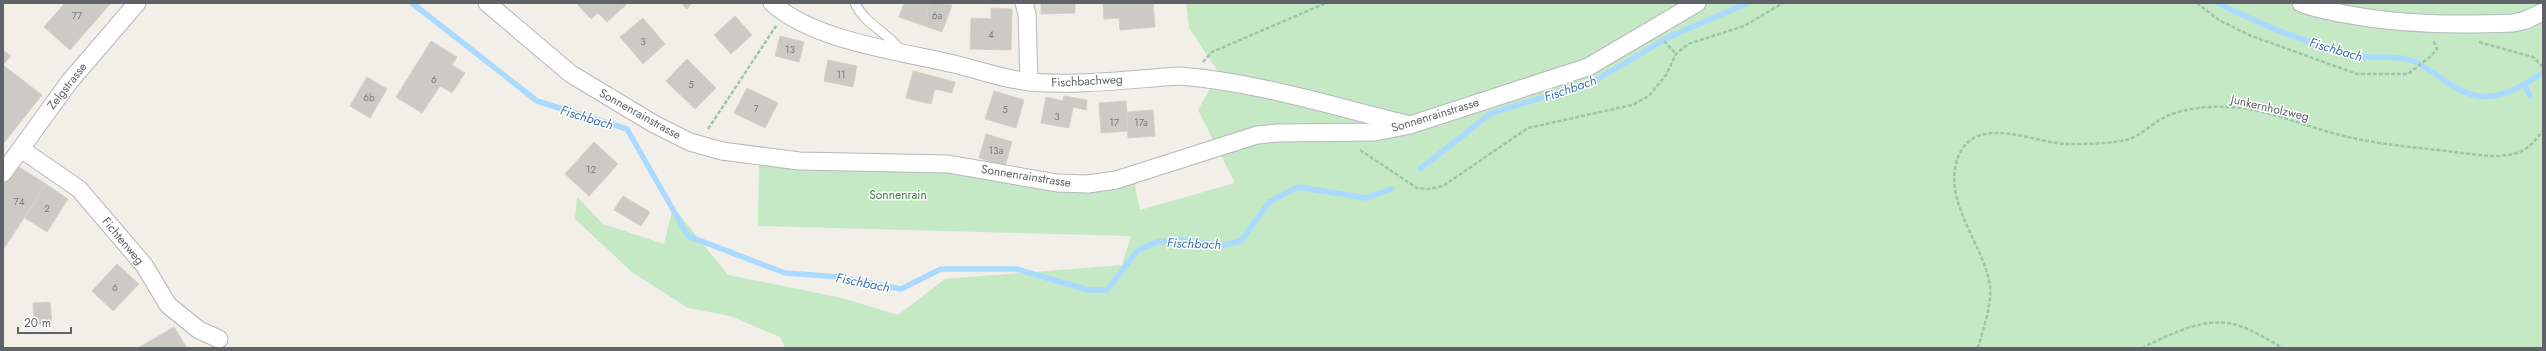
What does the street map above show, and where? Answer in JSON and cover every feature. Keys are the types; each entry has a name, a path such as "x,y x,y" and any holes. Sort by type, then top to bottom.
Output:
{"street":[{"name":"Zelgstrasse","path":"3,173 70,81 137,3"},
{"name":"Sonnenrainstrasse","path":"487,3 571,74 654,124 706,147 759,156 830,162 883,161 948,164 1057,183 1088,184 1116,180 1257,135 1277,133 1374,132 1410,125 1588,67 1697,3"},
{"name":"Fischbachweg","path":"772,3 784,14 812,28 902,52 1029,82 1059,84 1180,76 1197,77 1281,94 1410,125"},
{"path":"1024,3 1026,14 1029,82"},
{"path":"2306,5 2374,20 2421,23 2514,23 2543,12"},
{"name":"Fichtenweg","path":"21,149 79,189 144,265 168,305 199,330 219,339"}],"lane":[{"path":"855,3 859,11 896,43 902,52"}],"path":[{"path":"1197,77 1204,60 1212,52 1326,3"},
{"path":"1356,147 1417,188 1429,189 1443,186 1528,128 1632,105 1649,96 1666,75 1676,54 1688,44 1744,26 1783,3"},
{"path":"2198,3 2219,20 2248,35 2357,74 2408,74 2430,57 2437,49"},
{"path":"705,134 780,19"},
{"path":"2539,62 2543,67"},
{"name":"Junkernholzweg","path":"1978,348 1991,293 1989,280 1960,209 1956,188 1956,167 1961,152 1968,143 1981,135 1995,132 2008,133 2043,142 2066,144 2125,140 2176,113 2225,107 2258,112 2370,142 2483,155 2506,155 2520,152 2533,144 2543,130"},
{"path":"2142,348 2176,332 2204,324 2222,322 2235,324 2283,348"}],"green space":[{"name":"Sonnenrain","path":"1186,3 2543,3 2543,348 785,348 780,337 730,316 688,308 632,272 575,219 577,197 603,224 664,244 673,207 728,275 842,298 898,315 945,279 1122,265 1131,236 758,226 759,157 883,161 1057,183 1133,175 1140,210 1235,183 1198,110 1219,73 1189,28"}],"building":[{"path":"65,3 111,3 70,50 44,27"},
{"path":"576,3 627,4 607,22 598,13 591,19"},
{"path":"681,3 692,3 687,9"},
{"path":"904,3 930,3 922,25 899,17"},
{"path":"930,3 952,5 942,32 922,25"},
{"path":"1041,3 1075,3 1075,13 1041,14"},
{"path":"1103,3 1153,3 1155,27 1120,30 1119,18 1104,19"},
{"path":"991,8 1012,9 1011,50 970,49 971,18 991,19"},
{"path":"735,16 752,35 731,54 714,35"},
{"path":"643,18 665,44 643,64 620,37"},
{"path":"780,36 804,42 799,62 775,56"},
{"path":"431,41 457,57 452,65 465,73 452,93 440,86 422,113 396,97"},
{"path":"3,50 11,56 3,65"},
{"path":"687,59 716,88 695,109 666,81"},
{"path":"828,60 857,66 853,87 824,81"},
{"path":"3,65 42,95 3,144"},
{"path":"913,71 955,82 952,93 935,89 931,104 906,98"},
{"path":"367,77 387,89 370,118 350,106"},
{"path":"747,88 778,103 765,128 734,113"},
{"path":"994,91 1024,100 1016,128 985,119"},
{"path":"1064,96 1087,100 1086,110 1073,107 1069,128 1041,123 1046,97 1063,101"},
{"path":"1126,101 1128,131 1101,133 1099,103"},
{"path":"1153,110 1155,136 1128,138 1127,112"},
{"path":"986,134 1012,142 1005,166 979,158"},
{"path":"594,142 618,164 589,196 565,174"},
{"path":"16,165 46,184 3,250 3,185"},
{"path":"46,184 68,199 47,232 25,218"},
{"path":"623,196 650,212 641,226 614,210"},
{"path":"117,264 139,284 113,311 92,291"},
{"path":"50,302 52,324 34,325 33,303"},
{"path":"174,327 187,348 138,348"}],"waterway":[{"name":"Fischbach","path":"412,3 537,101 627,129 688,236 785,273 840,277 901,289 941,269 1016,269 1088,290 1107,290 1138,250 1157,242 1184,240 1223,245 1241,241 1269,202 1298,187 1366,198 1391,189"},
{"name":"Fischbach","path":"1420,169 1490,114 1596,80 1671,36 1748,3"},
{"name":"Fischbach","path":"2218,3 2284,33 2318,45 2353,55 2367,57 2396,57 2410,60 2427,68 2451,85 2469,94 2488,96 2505,93 2543,73"},
{"path":"2524,84 2530,96"}]}
